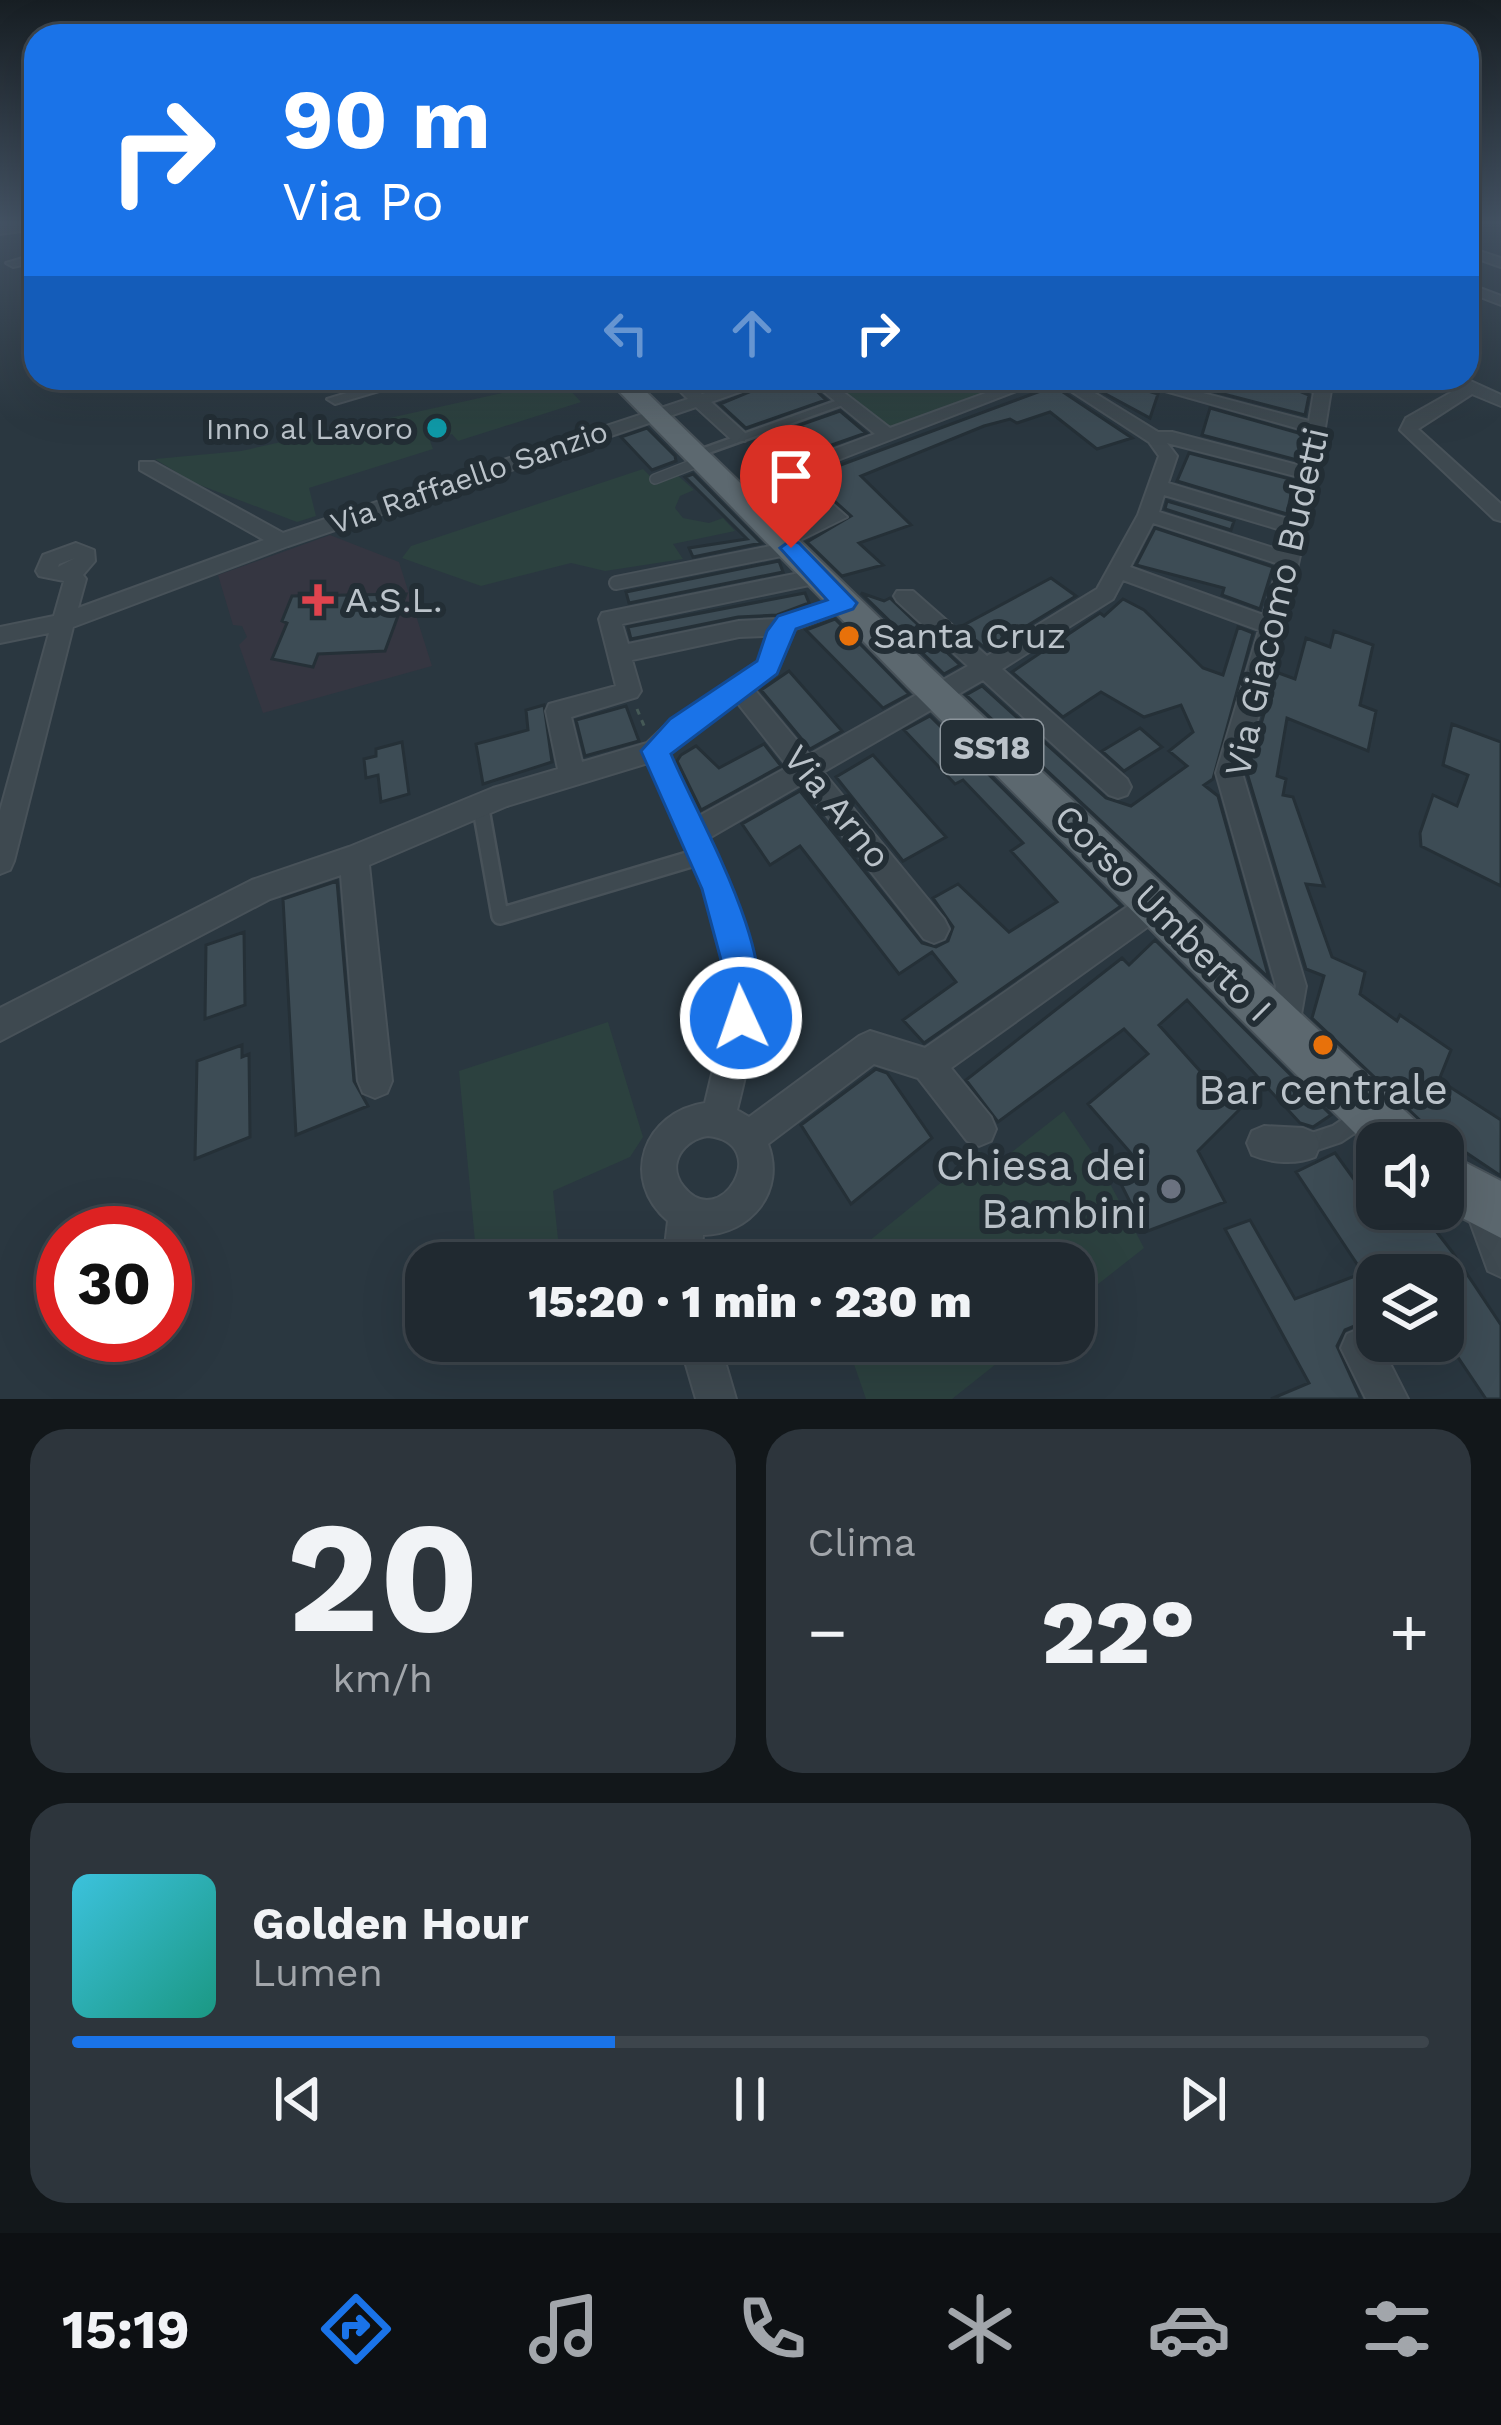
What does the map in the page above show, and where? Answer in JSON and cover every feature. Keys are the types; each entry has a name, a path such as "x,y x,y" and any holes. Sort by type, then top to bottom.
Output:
{"main road":[{"name":"Corso Umberto I","path":"631,390 1380,1122"}],"street":[{"path":"335,399 369,390"},
{"path":"689,390 739,437"},
{"name":"Via Raffaello Sanzio","path":"0,635 64,622 281,541 726,390"},
{"path":"830,390 888,435"},
{"path":"736,492 1010,390"},
{"path":"695,845 808,769 1105,593 1148,515 1168,456 1155,438 1077,390"},
{"path":"1080,392 1084,390"},
{"path":"1172,390 1318,429"},
{"name":"Via Giacomo Budetti","path":"1285,1033 1291,986 1229,773 1300,529 1323,390"},
{"path":"1468,390 1412,422 1409,430 1501,515"},
{"path":"700,456 739,437 844,401"},
{"path":"1155,438 1172,437 1312,475"},
{"name":"Via Raffaello Sanzio","path":"147,466 281,541"},
{"path":"786,473 837,517 787,544"},
{"path":"1160,487 1300,529"},
{"path":"1148,515 1290,560"},
{"path":"0,861 74,572"},
{"path":"1119,572 1274,627"},
{"path":"0,1025 262,890 354,859 481,809 502,796 655,751 680,727 768,667 783,627 831,590"},
{"path":"572,774 558,711 629,691 610,619 831,590"},
{"path":"904,596 1118,787"},
{"path":"619,653 739,629 783,627"},
{"name":"Via Arno","path":"740,687 934,929"},
{"path":"655,751 718,886 743,987 741,1018 718,1117"},
{"path":"354,859 375,1081"},
{"path":"928,1065 1157,903"},
{"path":"747,1139 870,1047 928,1065 979,1130"},
{"path":"705,1116 718,1117 739,1128 747,1139 754,1166 747,1196 726,1216 699,1219 687,1215 663,1180 665,1150 681,1126 705,1116"},
{"path":"1264,1144 1303,1145"},
{"path":"1475,1197 1501,1258"},
{"path":"684,1242 687,1215"},
{"path":"1347,1352 1388,1399"},
{"path":"705,1362 716,1399"}],"lane":[{"path":"655,479 700,456"},
{"path":"616,583 787,544"},
{"path":"481,809 500,916 695,845"},
{"path":"1303,1145 1356,1131"}],"path":[{"path":"629,691 655,751"}],"shaded area":[{"name":"A.S.L.","path":"330,535 399,562 432,666 263,713 239,645 247,637 242,626 233,625 218,575"}],"green space":[{"path":"516,390 570,390 581,402 458,441 452,434 430,441 433,449 309,488 316,516 297,522 192,482 155,459 241,451"},
{"path":"843,390 996,390 889,428"},
{"path":"643,469 652,478 673,471 694,490 680,496 675,508 683,518 709,523 723,518 735,531 673,544 683,559 605,571 571,563 481,586 402,558 411,546"},
{"path":"608,1022 643,1137 630,1157 553,1191 558,1239 475,1242 459,1071"},
{"path":"1064,1111 1098,1161 1144,1248 1095,1286 1095,1242 868,1242 980,1151 993,1167"},
{"path":"853,1362 999,1362 952,1399 866,1399"}],"building":[{"path":"754,390 816,390 826,400 746,428 720,404"},
{"path":"1043,390 1060,390 1132,438 1097,449 1050,412 1017,423 1010,419 984,426 861,476 911,525 859,543 883,565 842,576 807,542 851,516 808,477"},
{"path":"1145,390 1158,394 1150,418 1102,392"},
{"path":"1297,390 1309,395 1305,415 1212,391"},
{"path":"1210,408 1302,434 1297,460 1202,435"},
{"path":"840,411 866,433 826,447 800,425"},
{"path":"647,428 676,461 652,470 621,437"},
{"path":"1189,453 1294,480 1287,514 1177,481"},
{"path":"693,474 761,543 693,557 689,548 747,539 685,477"},
{"path":"783,486 815,515 790,525 759,495"},
{"path":"1167,501 1234,521 1231,530 1165,509"},
{"path":"1155,528 1273,567 1260,609 1222,595 1224,588 1136,565"},
{"path":"779,561 783,572 629,603 626,592"},
{"path":"1051,578 1076,596 987,650 960,627"},
{"path":"805,593 809,603 777,615 738,617 631,639 628,627"},
{"path":"861,593 884,601 890,598 960,665 944,674"},
{"path":"406,594 385,651 318,654 313,667 272,659 292,596"},
{"path":"1123,599 1144,610 1203,668 1223,675 1238,627 1253,633 1213,779 1204,785 1218,796 1269,978 966,695 982,686 1106,798 1131,806 1187,766 1169,751 1193,732 1181,705 1144,717 1101,692 1063,717 1012,672 1100,613 1104,616"},
{"path":"835,619 909,694 883,708 806,630"},
{"path":"1334,631 1373,645 1360,705 1376,711 1368,751 1287,718 1277,776 1286,779 1283,795 1293,797 1324,886 1306,884 1332,957 1365,972 1360,994 1397,1021 1400,1015 1451,1050 1439,1080 1501,1120 1501,1176 1464,1151 1464,1122 1422,1122 1312,1018 1324,976 1306,969 1247,773 1276,672 1295,679 1306,638 1330,647"},
{"path":"789,671 842,731 810,749 761,690"},
{"path":"544,705 552,762 483,784 476,744 528,730 526,710"},
{"path":"626,706 639,741 585,756 576,720"},
{"path":"930,716 1121,906 924,1043 903,1020 956,982 932,952 899,974 800,846 770,865 742,824 800,791 922,943 936,947 948,941 953,927 933,898 958,884 1009,932 1057,902 1011,851 1023,843 963,780 955,784 904,730"},
{"path":"1452,724 1501,742 1501,886 1421,846 1420,833 1433,795 1457,806 1468,775 1443,765"},
{"path":"1140,728 1162,747 1124,771 1102,751"},
{"path":"402,742 409,794 381,802 378,775 366,778 364,759 376,756 376,749"},
{"path":"764,744 781,766 701,810 677,761 681,755 696,746 719,768"},
{"path":"873,755 946,837 903,861 836,777"},
{"path":"337,881 354,1081 368,1106 296,1135 283,899"},
{"path":"244,932 245,1005 205,1019 206,945"},
{"path":"1155,940 1331,1115 1313,1127 1300,1123 1187,1000 1159,1025 1240,1109 1198,1151 1225,1202 1145,1232 1117,1176 1142,1166 1088,1104 1148,1054 1124,1029 998,1122 966,1080 1122,958 1129,965"},
{"path":"242,1045 242,1057 249,1054 250,1137 195,1159 197,1061"},
{"path":"876,1069 887,1073 932,1138 851,1204 801,1125"},
{"path":"1335,1153 1356,1182 1356,1230 1435,1230 1454,1254 1356,1254 1356,1262 1296,1172"},
{"path":"1250,1220 1295,1299 1356,1276 1356,1325 1345,1330 1337,1346 1361,1399 1271,1399 1309,1383 1225,1229"},
{"path":"1464,1270 1501,1325 1501,1399 1486,1399 1461,1362"}],"place":[{"name":"Inno al Lavoro","path":"437,428"},
{"name":"A.S.L.","path":"318,600"},
{"name":"Santa Cruz","path":"849,636"},
{"name":"Bar centrale","path":"1323,1045"},
{"name":"Chiesa dei Bambini","path":"1171,1189"}],"route":[{"path":"741,1018 743,987 718,886 690,835 655,751 680,727 768,667 779,631 787,622 844,603 791,548"}]}
